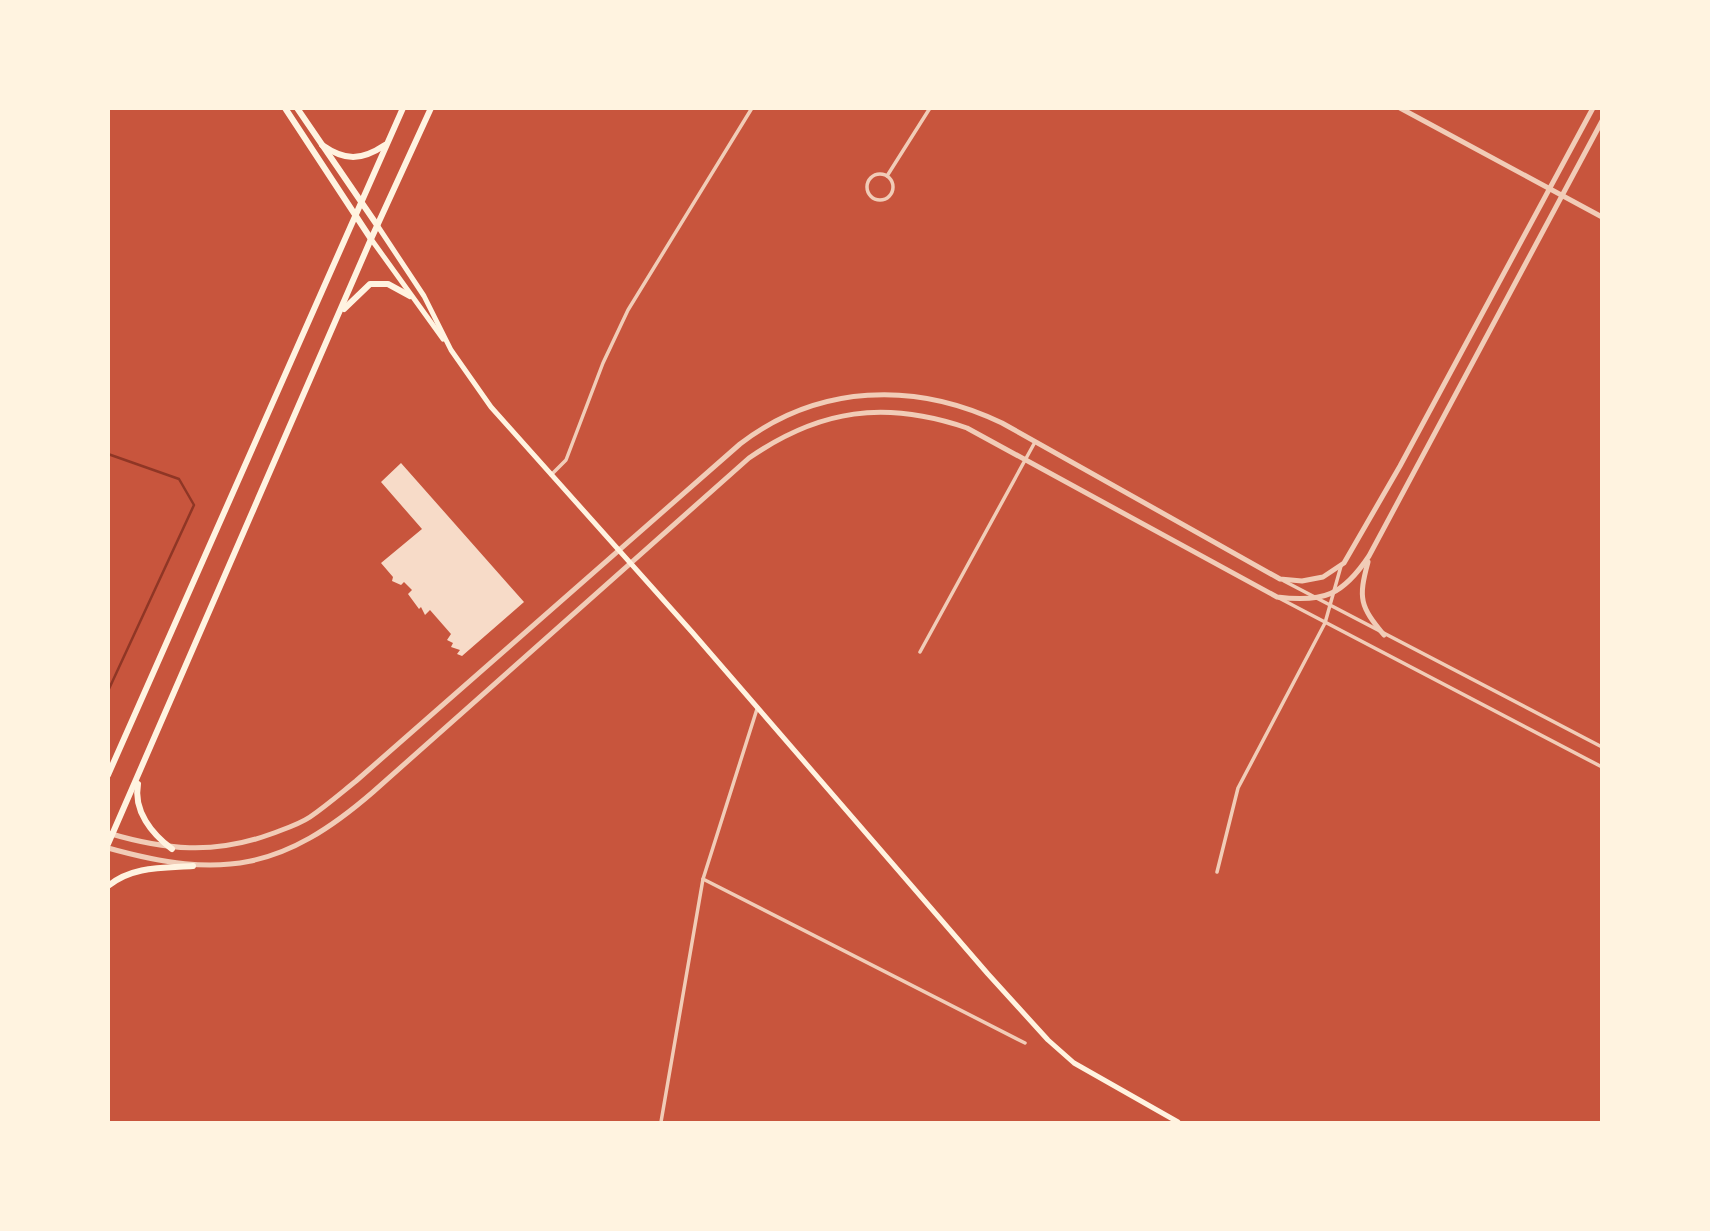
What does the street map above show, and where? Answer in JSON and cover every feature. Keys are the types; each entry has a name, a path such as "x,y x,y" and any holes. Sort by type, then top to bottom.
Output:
{"main road":[{"path":"285,108 370,239 491,407 758,707 943,922 1064,1055 1101,1080 1178,1122"},
{"path":"297,108 424,296 451,350"},
{"path":"108,775 403,108"},
{"path":"108,846 111,833 158,734 370,239 431,108"},
{"path":"322,145 339,156 358,158 386,144"},
{"path":"340,313 370,284 388,284 410,296"},
{"path":"141,769 136,788 143,818 154,835 172,849"},
{"path":"108,887 120,877 139,870 193,866"}],"street":[{"path":"551,475 566,460 603,363 628,310 751,110 744,108"},
{"path":"887,176 930,108"},
{"path":"1400,108 1601,217"},
{"path":"1217,872 1238,788 1325,623 1341,566 1400,466 1593,108"},
{"path":"1277,597 1315,598 1334,593 1356,576 1601,121"},
{"path":"879,174 887,176 893,187 891,194 881,200 873,198 868,191 868,182 879,174"},
{"path":"111,833 172,849 203,850 241,844 292,827 356,780 748,438 779,419 824,401 889,393 929,397 985,415 1330,607 1601,747"},
{"path":"108,846 145,858 193,866 237,865 308,841 330,828 749,458 781,437 835,417 870,411 920,414 967,428 1325,623 1601,766"},
{"path":"920,652 1035,442"},
{"path":"1369,556 1361,596 1367,615 1384,635"},
{"path":"1280,579 1316,579 1341,566"},
{"path":"661,1122 703,879 758,707"},
{"path":"703,879 1025,1043"}],"building":[{"path":"401,463 524,602 462,656 457,654 460,650 451,647 453,643 447,640 451,634 430,610 425,615 421,607 419,609 408,594 412,590 404,582 401,585 392,581 393,577 381,563 422,529 381,482"}],"waterway":[{"path":"108,454 179,479 194,505 108,691"}]}
